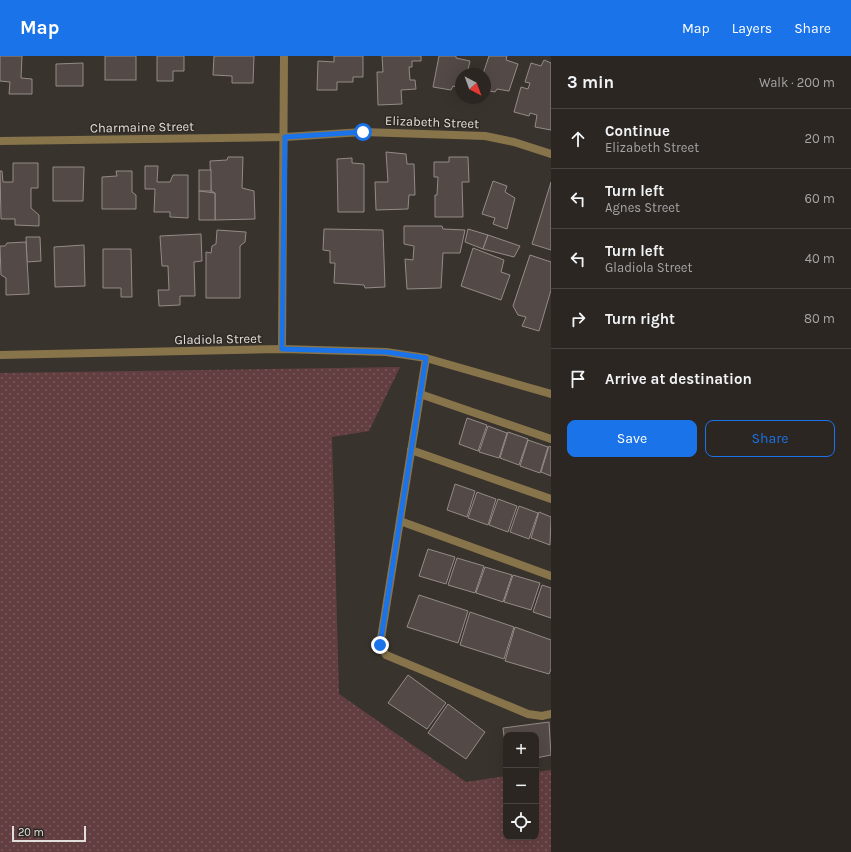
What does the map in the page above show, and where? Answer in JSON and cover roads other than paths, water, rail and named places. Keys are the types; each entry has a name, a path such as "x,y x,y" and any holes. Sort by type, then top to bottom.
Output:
{"street":[{"path":"282,349 285,137 284,56"},
{"name":"Elizabeth Street","path":"285,137 363,132 485,136 514,142 551,154"},
{"name":"Charmaine Street","path":"0,141 285,137"},
{"name":"Gladiola Street","path":"0,355 282,349 386,352 426,358 551,394"},
{"path":"426,358 380,645 386,655 528,714 542,716 551,714"},
{"path":"420,394 551,439"},
{"path":"411,450 551,499"},
{"path":"400,521 551,576"}]}
